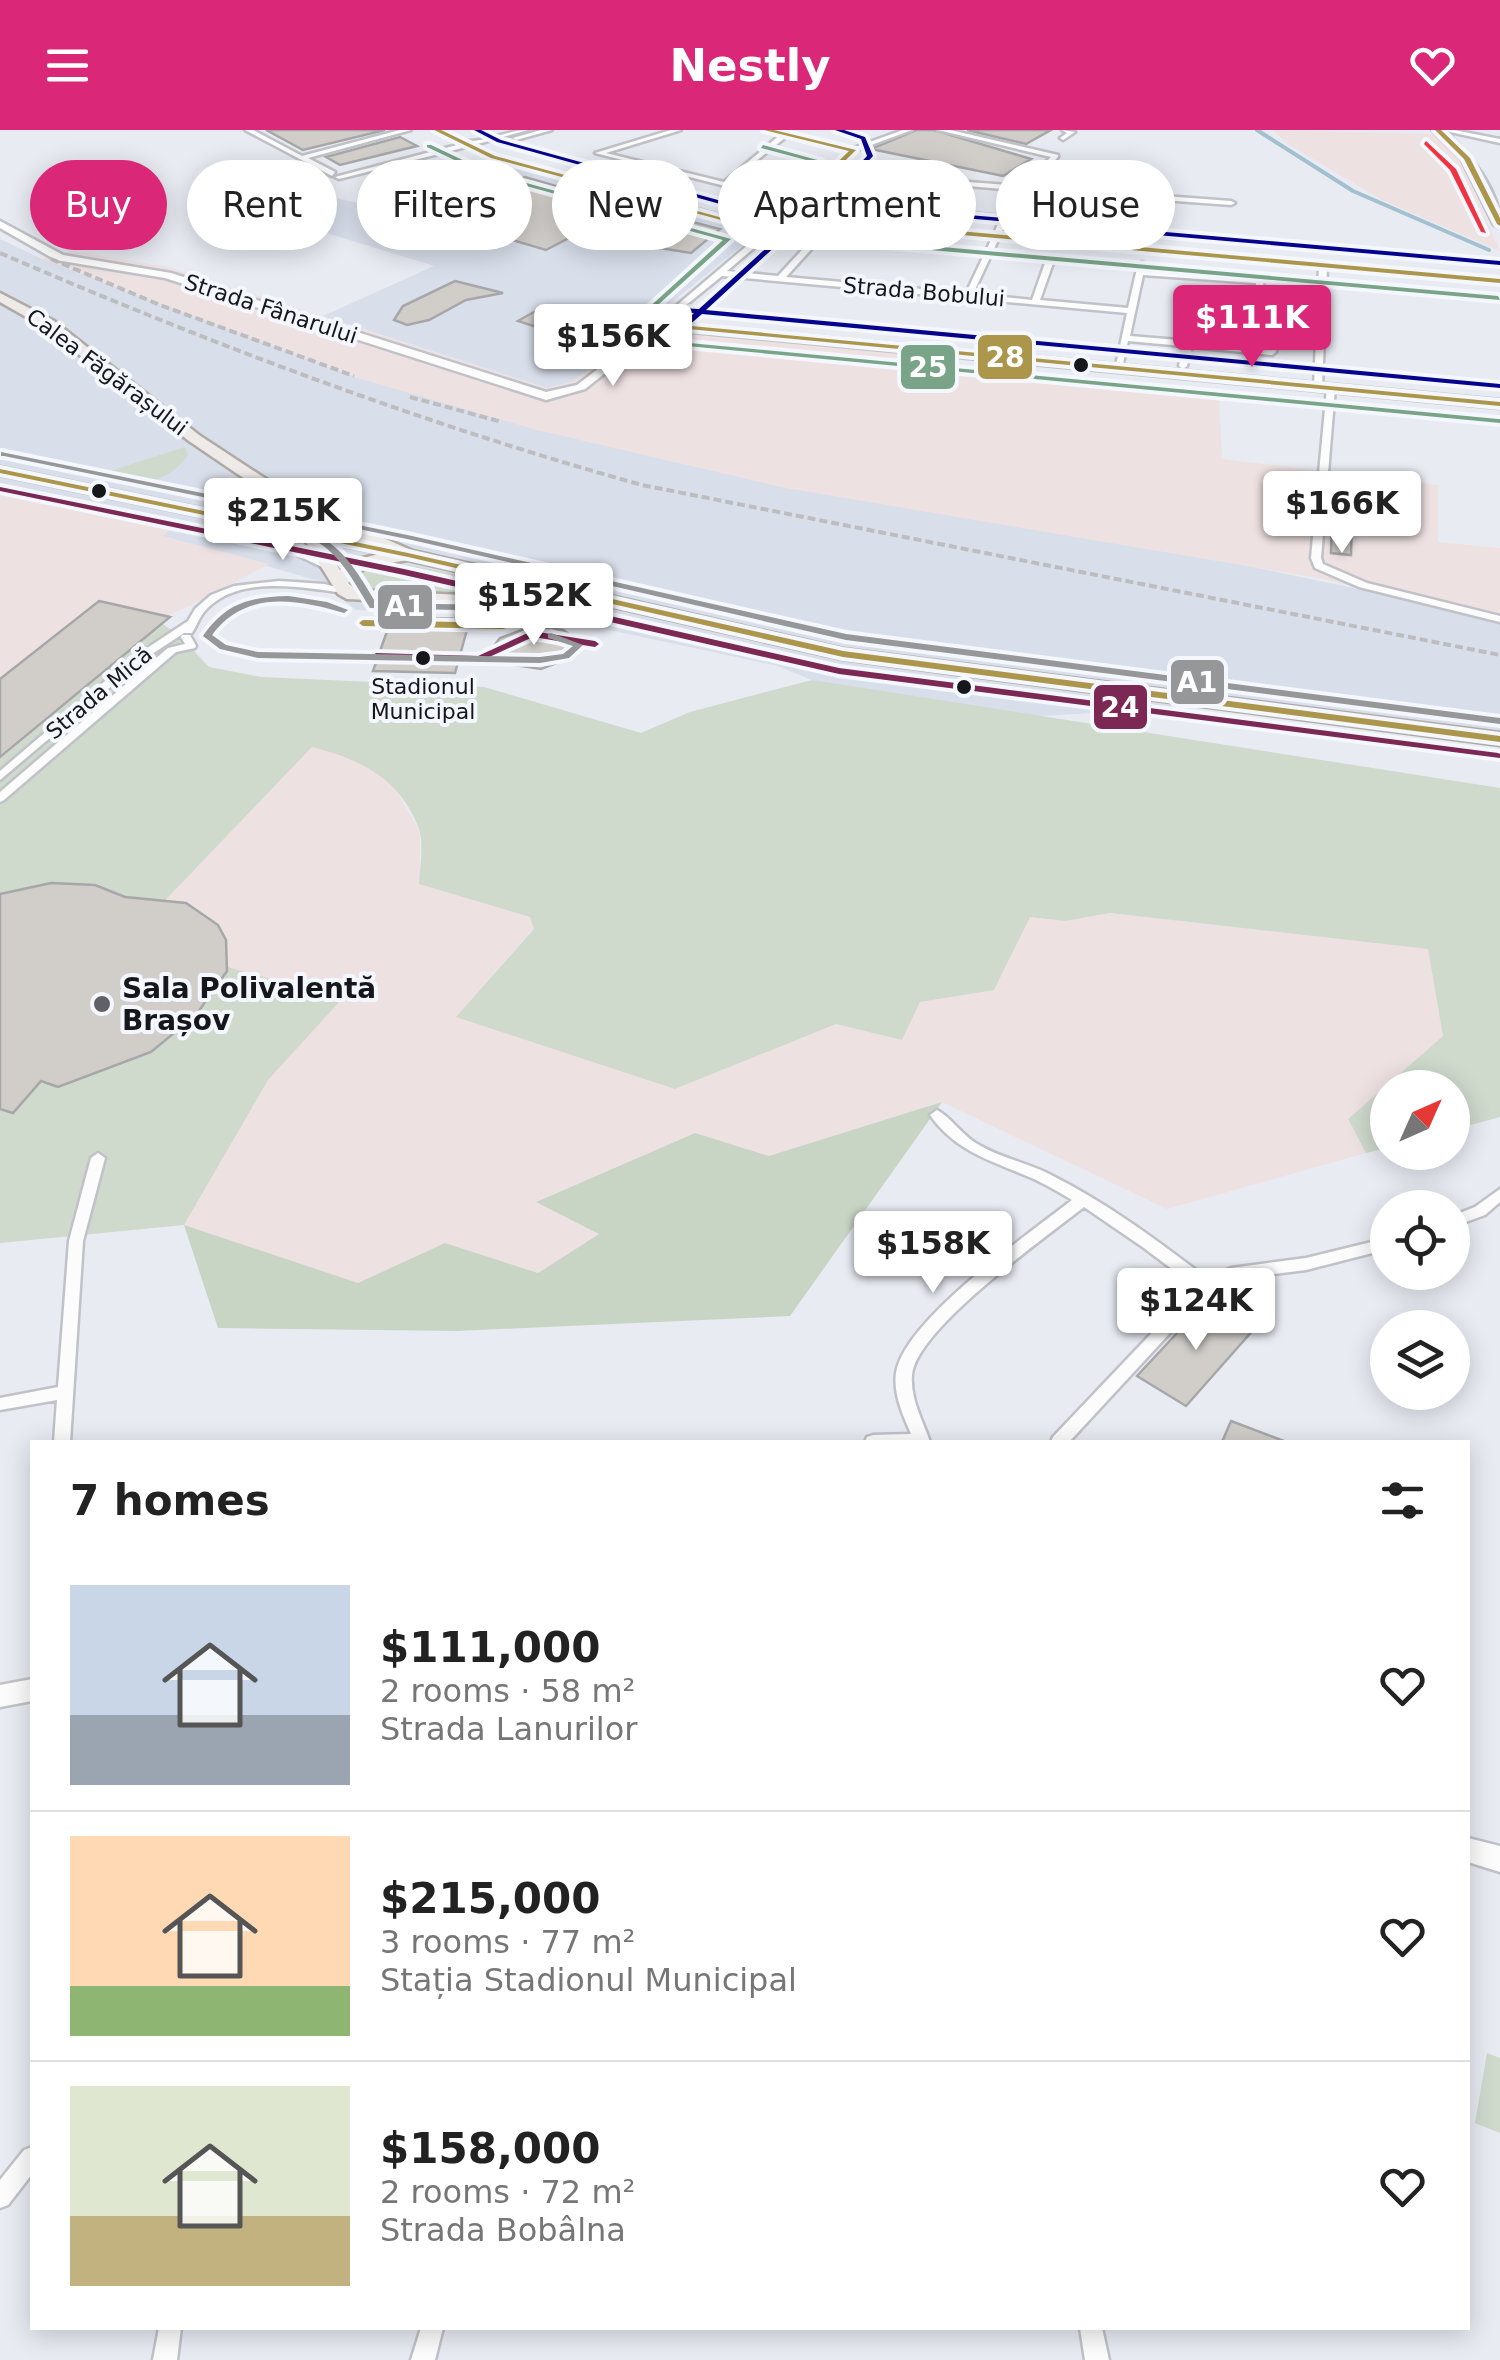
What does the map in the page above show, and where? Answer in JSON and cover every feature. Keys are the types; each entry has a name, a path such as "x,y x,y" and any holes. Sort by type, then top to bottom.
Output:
{"main road":[{"path":"1440,130 1462,150 1494,198 1500,224"},
{"name":"Calea Făgărașului","path":"0,297 49,324 212,450 292,503 408,554 843,654 1500,740"},
{"name":"Calea Făgărașului","path":"212,450 216,459 281,507 312,536 342,587"},
{"path":"408,554 364,561 348,570 342,587 362,597 560,604 756,646 843,654"},
{"path":"454,598 478,584 479,576 472,570"}],"street":[{"path":"248,130 335,176 548,130"},
{"path":"354,130 372,139"},
{"path":"301,158 408,130"},
{"path":"437,130 514,163 718,216"},
{"path":"470,146 525,130"},
{"path":"678,130 598,153 725,184 785,134"},
{"path":"767,130 852,150"},
{"path":"842,160 852,150 909,130"},
{"path":"941,130 1056,156 1052,160"},
{"path":"1440,130 1500,142"},
{"path":"1175,200 1231,204"},
{"name":"Strada Fânarului","path":"0,224 48,254 167,274 546,396 581,388 659,326"},
{"path":"968,296 996,233"},
{"path":"976,235 994,237"},
{"path":"659,326 744,250"},
{"path":"780,279 807,250"},
{"path":"1118,368 1145,250 1500,281"},
{"path":"1035,303 1049,263"},
{"path":"1324,266 1325,388 1316,558 1319,566 1363,586 1500,619"},
{"path":"1140,272 1260,282 1260,294"},
{"name":"Strada Bobului","path":"718,273 1130,311"},
{"path":"1183,366 1202,292"},
{"path":"659,326 1500,404"},
{"path":"1126,338 1272,352 1274,340"},
{"path":"0,475 408,554"},
{"path":"0,475 286,542 331,566"},
{"path":"191,623 211,601 239,588 342,587"},
{"name":"Strada Mică","path":"0,798 172,650 188,642 191,623"},
{"name":"Strada Mică","path":"0,776 136,660 191,623"},
{"path":"937,1115 962,1144 1033,1172 1082,1200 1143,1238 1207,1287"},
{"path":"62,1440 76,1242 98,1158"},
{"path":"1470,1216 1500,1194"},
{"path":"920,1440 906,1396 904,1372 911,1351 934,1325 1082,1200"},
{"path":"1061,1440 1207,1287 1231,1274 1306,1264 1370,1248"},
{"path":"0,1404 64,1393"},
{"path":"0,1696 30,1690"},
{"path":"1470,1850 1500,1858"},
{"path":"0,2197 30,2160"},
{"path":"165,2360 170,2330"},
{"path":"423,2360 431,2330"},
{"path":"1091,2330 1097,2360"}],"shaded area":[{"path":"1273,130 1435,134 1457,152 1500,251 1382,200 1289,145"},
{"path":"532,168 552,174 552,250 698,250 698,211 718,216 718,250 737,250 574,381 547,388 323,316 434,266 382,250 532,250"},
{"path":"337,198 357,203 357,242 337,236"},
{"path":"0,239 42,259 358,378 1500,619 1500,744 1214,706 1040,716 855,690 812,680 778,666 558,619 356,610 319,581 162,536 177,522 0,484"},
{"path":"72,251 168,267 547,388 574,381 645,324 949,353 944,370 1058,384 1087,381 1219,395 1222,459 1438,485 1438,542 1500,548 1500,619 1318,578 786,488 537,430 358,378 42,259"},
{"path":"185,447 188,455 177,468 151,481 122,483 76,474 98,475"},
{"path":"0,484 179,522 163,536 269,564 187,607 0,688"},
{"path":"382,560 460,575 465,587 443,594 410,595 354,587 350,578 355,571"},
{"path":"156,620 178,634 209,667 261,677 484,687 641,733 690,712 812,680 1500,788 1500,1117 1470,1125 1470,1070 1404,1070 1443,1036 1428,949 1110,913 1065,921 1030,917 994,990 920,1002 902,1040 836,1024 675,1089 456,1017 534,929 530,917 419,884 419,829 401,797 390,784 362,765 312,747 128,939 342,999 268,1080 184,1225 0,1243 0,688"},
{"path":"312,747 351,757 392,783 420,832 420,884 530,917 534,928 457,1016 675,1089 836,1024 902,1040 920,1002 994,990 1030,917 1065,921 1110,913 1428,949 1443,1036 1404,1070 1370,1070 1370,1100 1348,1119 1366,1153 1167,1209 942,1102 769,1156 695,1133 537,1201 599,1234 538,1273 445,1243 358,1283 184,1225 268,1080 341,1000 128,939"},
{"path":"1370,1100 1370,1152 1366,1153 1348,1119"},
{"path":"1487,2053 1500,2058 1500,2133 1475,2123"}],"green space":[{"path":"942,1102 790,1316 456,1331 218,1328 184,1225 358,1283 445,1243 538,1273 599,1234 536,1202 695,1133 769,1156"}],"building":[{"path":"266,130 385,130 303,150"},
{"path":"916,130 934,130 1031,159 996,160 996,175 976,170 976,160 925,160 871,149"},
{"path":"967,130 1051,130 1026,144"},
{"path":"400,137 417,146 340,165 326,157"},
{"path":"532,179 552,185 552,247 546,250 532,246"},
{"path":"698,223 718,231 698,247"},
{"path":"455,281 503,293 466,300 429,320 407,325 394,320 403,306"},
{"path":"543,307 605,325 576,340 518,321"},
{"path":"1332,520 1352,522 1351,555 1331,553"},
{"path":"99,601 170,617 0,757 0,679"},
{"path":"392,617 470,619 455,673 373,671"},
{"path":"533,626 563,630 573,637 577,649 572,657 541,669 483,660 500,638"},
{"name":"Sala Polivalentă Brașov","path":"51,883 95,885 125,897 186,903 218,925 226,940 227,971 196,1015 151,1052 58,1087 41,1081 13,1113 0,1109 0,894"},
{"path":"1207,1301 1254,1329 1186,1406 1137,1376"},
{"path":"1231,1421 1281,1440 1223,1440"}],"waterway":[{"path":"1257,130 1353,191 1489,250"}],"railway":[{"path":"0,253 157,319 397,409 642,485 1500,655"},
{"path":"51,259 160,305 354,376"},
{"path":"410,397 502,422"}],"transit line":[{"name":"28","path":"437,130 493,157 718,218"},
{"path":"477,130 499,141 777,218 781,229 777,242 671,338"},
{"name":"28","path":"767,130 853,150"},
{"path":"838,130 863,138 870,156 825,204 1500,263"},
{"name":"28","path":"1438,130 1467,158 1500,224"},
{"path":"1426,143 1453,169 1484,232"},
{"name":"25","path":"429,146 488,174 728,239 647,312"},
{"name":"25","path":"763,147 818,161 770,210 770,226 782,235 1498,298"},
{"name":"28","path":"843,160 853,150"},
{"name":"28","path":"976,234 1500,281"},
{"path":"661,308 1500,386"},
{"name":"28","path":"659,325 1500,404"},
{"name":"25","path":"657,342 1498,421"},
{"name":"A1","path":"4,454 412,538 846,637 1500,721"},
{"name":"28","path":"0,471 408,555 843,654 1500,739"},
{"name":"24","path":"0,489 404,572 839,671 1498,756"},
{"name":"A1","path":"274,520 311,533 335,550 373,606 500,608 529,599 572,604"},
{"name":"A1","path":"344,610 308,601 269,599 233,610 218,620 207,636 223,647 258,655 540,660 566,656 579,645 551,636"},
{"name":"28","path":"363,623 503,626 529,616 569,621"},
{"name":"24","path":"482,657 532,634 595,644"},
{"name":"24","path":"376,656 475,658"}],"place":[{"name":"Stadionul Municipal","path":"423,658"},
{"name":"Sala Polivalentă Brașov","path":"102,1004"}]}
